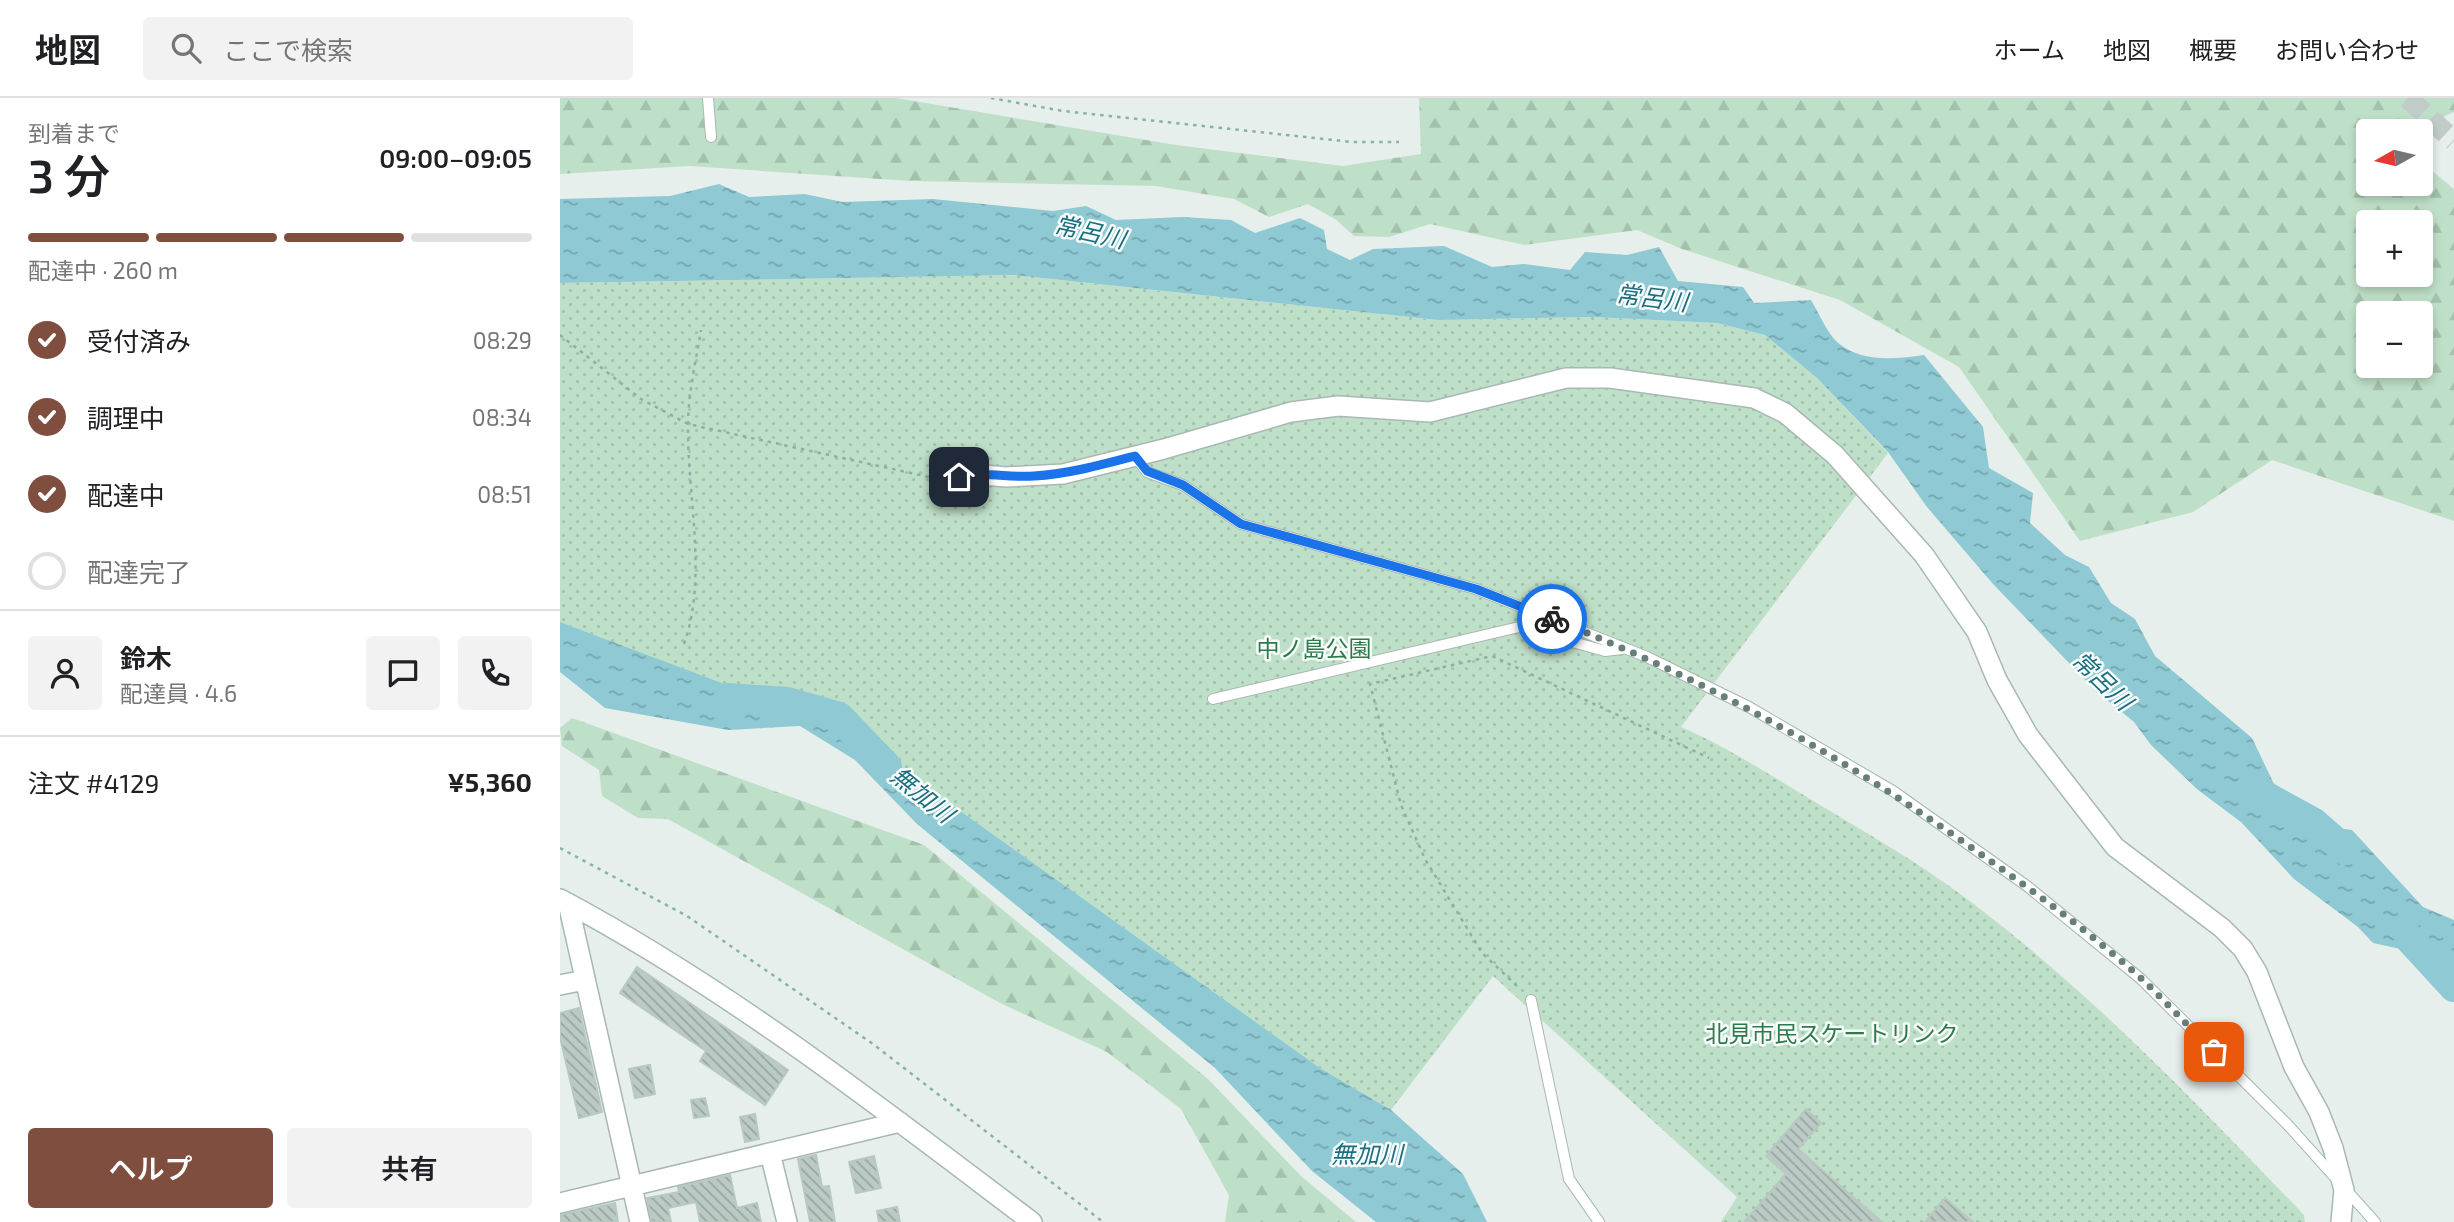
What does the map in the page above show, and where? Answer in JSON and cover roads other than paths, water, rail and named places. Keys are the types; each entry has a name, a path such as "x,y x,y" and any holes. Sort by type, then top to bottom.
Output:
{"street":[{"path":"945,481 973,474 1006,477 1063,474 1291,412 1338,406 1430,412 1527,386 1581,377 1754,398 1785,413 1835,455 1924,555 1977,632 1997,680 2028,735 2115,846 2222,928 2243,949 2257,972 2294,1067 2319,1112 2333,1148 2344,1191 2341,1222"},
{"path":"564,901 585,980 639,1222"},
{"path":"564,901 720,996 900,1122 1032,1222"},
{"path":"560,985 585,980"},
{"path":"560,1203 900,1122"},
{"path":"771,1153 787,1222"}],"lane":[{"path":"709,98 711,138"},
{"path":"1135,456 1147,471 1183,485 1241,524 1476,589 1626,649 1749,708 1893,791 2027,886 2141,979 2287,1124 2344,1191 2375,1222"},
{"path":"1213,699 1519,627 1605,651 1626,649"},
{"path":"1531,1000 1569,1179 1599,1222"}],"water":[{"path":"719,184 749,197 805,194 842,202 933,199 1053,211 1086,206 1116,220 1182,217 1231,220 1255,233 1300,218 1324,230 1327,249 1350,260 1373,249 1444,246 1492,267 1524,264 1570,270 1585,252 1627,255 1659,247 1678,281 1743,287 1754,303 1811,300 1830,334 1838,343 1858,354 1880,358 1924,355 1983,427 1989,468 2033,493 2030,523 2065,555 2089,567 2111,603 2135,619 2155,656 2252,738 2274,784 2299,823 2352,830 2423,907 2454,920 2454,982 2410,951 2373,943 2358,927 2294,879 2241,822 2198,790 2151,745 2134,722 2095,690 1993,584 1927,507 1888,452 1817,378 1765,335 1717,323 1593,317 1438,320 1014,275 560,283 560,199 670,196"},
{"name":"無加川","path":"560,622 847,730 1320,1068 1391,1110 1463,1174 1487,1222 1376,1222 1312,1171 1215,1068 917,824 855,760 800,726 728,730 605,708 560,672"}],"waterway":[{"name":"無加川","path":"729,698 787,702 839,717 887,767"},
{"name":"常呂川","path":"2256,791 2314,823 2345,850"},
{"name":"常呂川","path":"2409,938 2454,987"}],"tunnel":[{"path":"2408,98 2454,141"}],"park label":[{"name":"中ノ島公園","path":"1314,648"},
{"name":"北見市民スケートリンク","path":"1832,1033"}]}
